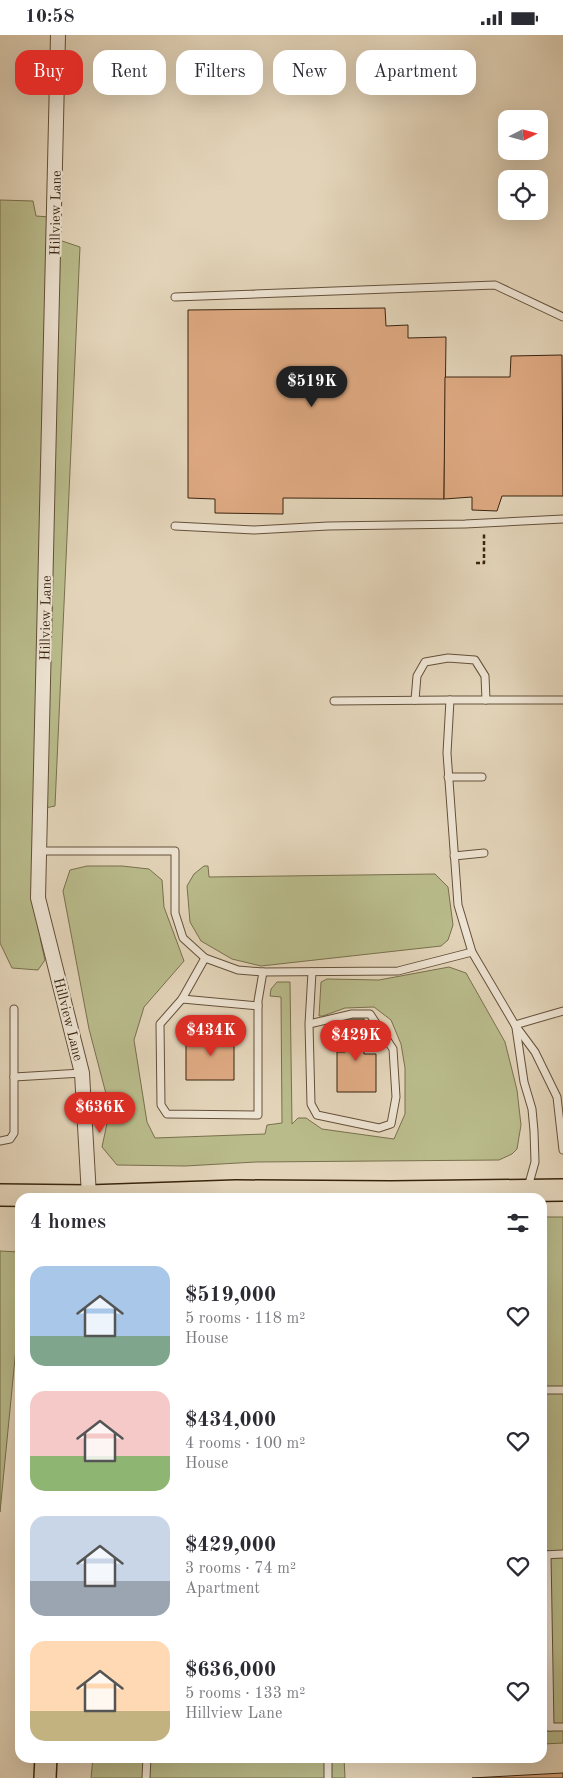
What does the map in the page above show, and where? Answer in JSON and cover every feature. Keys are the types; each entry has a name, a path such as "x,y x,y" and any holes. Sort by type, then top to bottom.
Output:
{"main road":[{"path":"536,1193 563,1190"},
{"path":"187,1193 236,1191 314,1193"},
{"path":"0,1195 15,1195"},
{"path":"45,1778 46,1763"}],"street":[{"name":"Hillview Lane","path":"58,35 38,898 82,1073 89,1193"}],"lane":[{"path":"175,297 495,285 563,317"},
{"path":"175,526 254,530 563,519"},
{"path":"415,700 417,676 425,662 448,658 475,660 485,676 486,700"},
{"path":"334,701 563,701"},
{"path":"450,701 446,753 458,905 472,952 515,1025 535,1052 557,1097 563,1150"},
{"path":"448,777 482,777"},
{"path":"40,851 175,851 174,913 182,939 205,958 238,970 263,972 398,971 472,952"},
{"path":"454,856 484,853"},
{"path":"205,958 182,999 160,1023 161,1105 167,1114 258,1115 258,1006 263,972"},
{"path":"309,1024 352,1014 370,1015 393,1049 396,1097 391,1124 379,1128 317,1115 311,1104 309,1024 312,971"},
{"path":"182,999 258,1006"},
{"path":"0,1141 10,1139 14,1133 14,1009"},
{"path":"515,1025 563,1011"},
{"path":"515,1025 524,1082 532,1109 534,1131 534,1161 527,1193"},
{"path":"14,1077 82,1073"},
{"path":"547,1390 563,1390"},
{"path":"547,1555 563,1554"},
{"path":"547,1727 563,1727"},
{"path":"146,1778 147,1763"},
{"path":"328,1763 328,1778"}],"path":[{"path":"476,563 484,563 484,523"}],"green space":[{"path":"0,200 33,201 36,216 50,217 50,237 80,247 55,806 35,810 42,937 40,938 45,960 38,970 12,968 0,943"},
{"path":"87,866 122,866 149,869 162,880 164,907 184,961 144,1007 134,1040 147,1122 155,1138 265,1134 267,1125 282,1123 281,997 270,996 271,989 277,982 290,982 292,1124 298,1118 306,1118 322,1129 394,1139 405,1114 405,1068 401,1044 391,1020 374,1007 345,1008 319,1016 321,982 327,979 379,980 449,967 466,973 505,1042 517,1090 521,1125 517,1149 512,1154 499,1160 256,1162 185,1166 117,1165 102,1147 110,1109 89,1029 63,891 70,870"},
{"path":"204,866 208,866 209,877 435,874 448,887 453,925 448,940 441,946 261,966 232,959 201,941 190,922 187,886 194,874"},
{"path":"547,1217 563,1217 563,1743 547,1744"},
{"path":"0,1251 15,1252 15,1358 0,1512"},
{"path":"92,1763 344,1763 345,1778 91,1778"}],"building":[{"path":"385,308 386,326 408,325 408,338 446,337 444,499 283,498 283,514 215,513 215,499 188,498 188,310"},
{"path":"562,355 563,496 502,496 497,511 472,510 472,497 444,499 445,377 510,377 511,356"},
{"path":"345,1019 364,1019 364,1054 376,1054 376,1092 337,1092 337,1052 345,1052"},
{"path":"207,1029 220,1029 220,1035 234,1035 234,1080 186,1080 186,1038 207,1038"},
{"path":"563,1773 563,1778 472,1778"}]}
